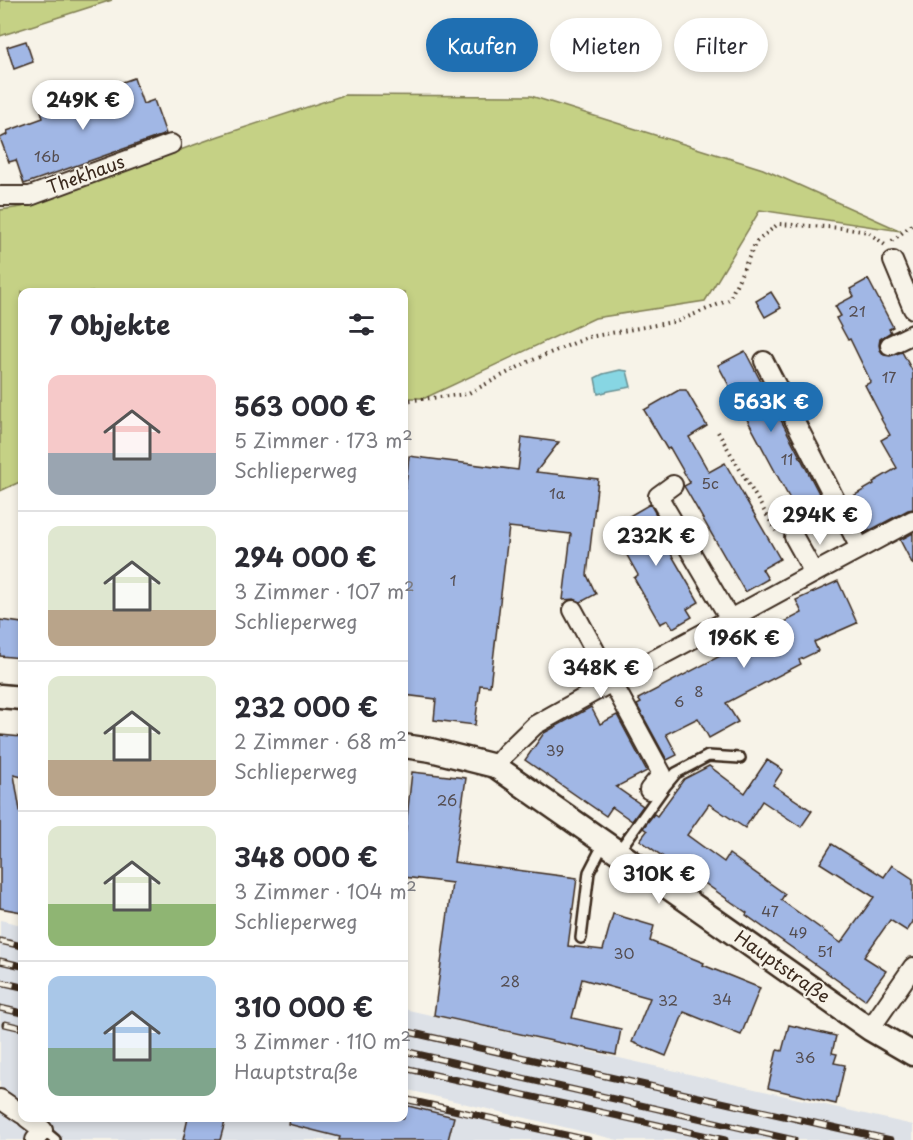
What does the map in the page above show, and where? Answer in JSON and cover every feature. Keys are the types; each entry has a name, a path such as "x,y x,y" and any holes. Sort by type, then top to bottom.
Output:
{"street":[{"name":"Thekhaus","path":"0,196 30,196 171,144"},
{"path":"890,253 913,309"},
{"path":"890,345 913,334"},
{"path":"764,361 860,548"},
{"path":"673,485 658,496 730,620"},
{"path":"495,766 535,725 913,520"},
{"path":"787,538 813,573"},
{"path":"573,610 662,774 649,790"},
{"path":"0,696 18,698"},
{"name":"Hauptstraße","path":"408,747 495,766 870,1029 913,1054"},
{"path":"870,1029 913,967"},
{"path":"0,1099 18,1111"},
{"path":"31,1122 45,1137"}],"lane":[{"path":"580,938 589,872 676,773 708,756 740,758"}],"path":[{"path":"408,401 467,394 528,362 589,338 678,321 729,300 756,242 778,224 868,232 890,253 913,224"},
{"path":"718,432 787,538"}],"shaded area":[{"path":"0,920 18,924 18,1122 408,1122 408,1096 582,1140 0,1140"},
{"path":"408,1010 913,1125 913,1140 618,1140 408,1090"}],"green space":[{"path":"0,0 112,0 0,36"},
{"path":"344,95 531,96 763,169 901,231 760,210 705,301 595,318 425,398 408,398 408,288 18,288 18,483 0,491 0,210 22,207 219,136"}],"water":[{"path":"620,370 627,371 631,387 598,394 595,378"}],"building":[{"path":"26,41 33,62 14,69 7,47"},
{"path":"134,78 143,104 154,100 166,134 24,184 16,160 9,162 0,138 8,134 7,131 43,118 41,111"},
{"path":"868,279 893,327 889,329 891,332 880,339 880,350 884,355 890,356 902,352 913,372 913,509 865,533 848,499 897,468 881,440 890,435 865,385 871,382 850,339 848,340 836,318 841,316 835,306 854,296 850,289"},
{"path":"771,292 781,308 765,317 756,301"},
{"path":"745,351 824,503 799,516 718,365"},
{"path":"679,390 686,390 707,426 689,437 709,472 725,463 780,559 762,569 768,579 745,592 684,486 690,483 644,410"},
{"path":"522,437 559,442 536,472 598,479 587,575 596,594 581,602 574,599 563,600 571,534 509,527 490,686 480,685 475,725 434,720 436,699 408,696 409,456 518,470"},
{"path":"650,504 673,544 667,547 699,602 687,609 692,617 673,628 668,620 660,624 634,578 638,575 614,532 614,525"},
{"path":"913,533 913,565 900,540"},
{"path":"838,581 857,623 814,642 818,651 799,660 801,664 726,703 738,722 709,738 698,718 666,734 677,755 667,760 637,705 641,703 638,699 802,613 796,600"},
{"path":"0,620 18,622 18,658 0,656"},
{"path":"591,707 600,724 617,715 647,771 616,787 643,806 632,821 612,807 606,816 525,760 544,733"},
{"path":"0,735 18,737 18,776 14,775 18,798 18,911 0,908"},
{"path":"767,760 783,770 773,785 812,811 801,827 762,801 745,828 709,804 687,835 724,862 729,854 785,894 781,900 841,943 874,897 820,863 832,844 884,877 892,865 913,879 913,922 907,931 890,920 864,957 886,971 865,1000 746,915 747,913 693,875 691,877 640,840 647,831 643,828 654,814 657,816 684,779 709,766 745,793"},
{"path":"412,772 466,778 454,862 577,878 568,946 603,950 613,914 654,926 650,941 760,988 741,1035 684,1012 666,1056 632,1042 650,998 582,979 572,1018 621,1029 616,1055 434,1015 452,883 408,878 408,808"},
{"path":"789,1025 836,1036 832,1053 837,1054 834,1063 845,1065 836,1104 768,1088 777,1050 782,1051"},
{"path":"408,1106 454,1117 448,1140 339,1140 340,1137 288,1124 288,1122 408,1122"},
{"path":"187,1122 225,1122 220,1140 183,1140"}],"railway":[{"path":"0,941 18,945"},
{"path":"0,961 18,965"},
{"path":"0,982 18,986"},
{"path":"0,1008 18,1012"},
{"path":"5,1024 18,1027"},
{"path":"408,1032 891,1140"},
{"path":"408,1052 794,1140"},
{"path":"408,1069 725,1140"},
{"path":"408,1100 588,1140"}]}
